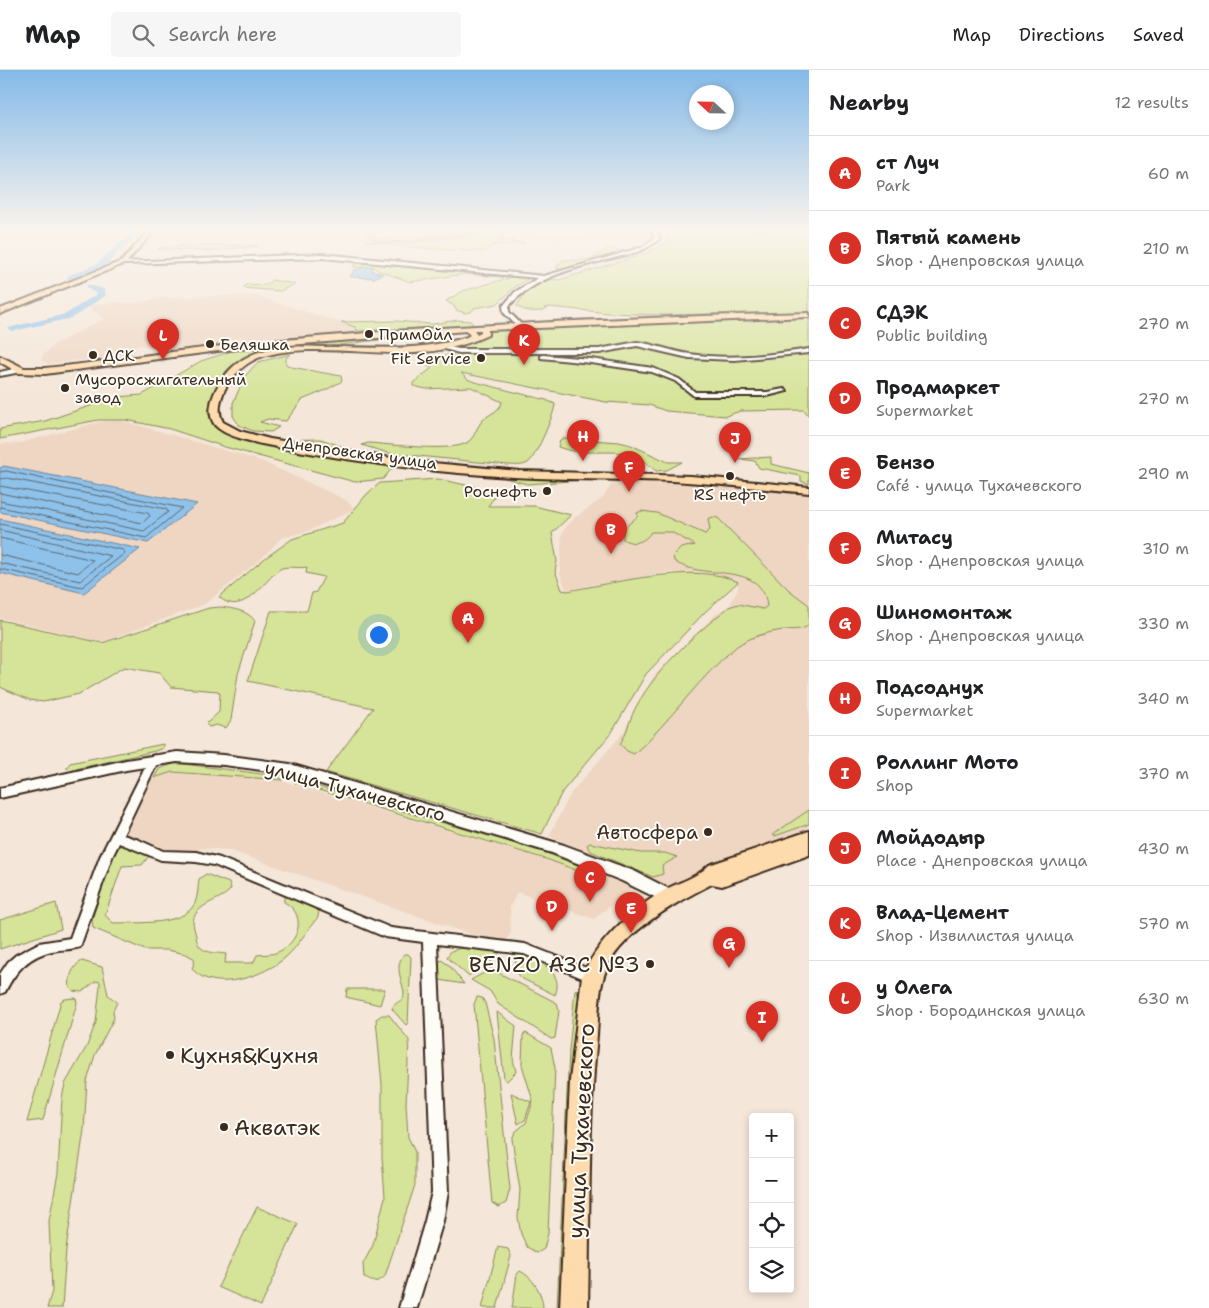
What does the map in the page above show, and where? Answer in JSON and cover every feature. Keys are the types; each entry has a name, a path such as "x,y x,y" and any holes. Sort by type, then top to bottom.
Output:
{"main road":[{"path":"0,312 60,288"},
{"path":"519,327 506,312 506,306 523,288"},
{"path":"0,359 13,368 45,373 252,346 643,320 809,315"},
{"name":"Днепровская улица","path":"484,331 445,349 420,352 300,352 266,356 240,368 222,402 220,416 231,429 240,433 296,446 363,456 519,473 649,475 809,490"},
{"name":"Днепровская улица","path":"445,349 470,333"},
{"path":"0,374 13,368"},
{"name":"улица Тухачевского","path":"0,792 154,759 177,757 224,760 304,773 558,849 628,876 669,896"},
{"name":"улица Тухачевского","path":"574,1308 582,1081 592,976 609,947 630,927 669,896 710,876 716,870 809,837"},
{"path":"710,876 722,879 809,848"}],"street":[{"path":"445,349 575,351 610,350 634,344 703,357 772,357 809,351"},
{"path":"524,351 536,356 595,361 653,370 679,382 694,394 767,394 784,391"},
{"path":"0,988 10,969 18,960 47,946 75,943 115,837 154,759"},
{"path":"115,837 135,842 161,855 196,857 216,861 390,933 525,949 592,976"},
{"path":"408,1308 434,1222 440,1192 430,985 430,939"}],"shaded area":[{"path":"253,295 357,328 356,331 346,335 249,343 244,337 200,348 196,346 181,351 166,351 163,348 140,345 136,346 133,354 48,364 41,360 43,355 55,344 104,319 88,306 115,302 134,303 161,298"},
{"path":"120,420 261,461 346,500 354,509 308,531 281,538 262,558 205,604 102,642 0,618 0,444 20,443 99,422"},
{"path":"616,478 809,492 809,834 708,870 669,887 549,836 571,793 623,733 654,676 716,614 729,606 738,589 738,584 732,578 671,572 566,590 560,574 562,534 565,528 577,516 603,498"},
{"path":"154,772 272,778 634,886 594,919 517,892 510,907 511,931 504,946 229,850 202,848 189,853 155,848 145,839 124,835"}],"green space":[{"path":"243,288 287,288 280,291"},
{"path":"474,288 514,288 497,304 474,308 471,312 465,313 456,310 454,306 446,301 463,291"},
{"path":"533,288 809,288 809,312 660,315 609,313 549,307 540,311 532,311 524,310 517,306"},
{"path":"809,315 809,416 804,410 740,411 726,416 666,411 649,405 606,402 461,373 467,379 475,382 555,404 545,434 528,463 508,465 388,453 362,445 368,443 449,447 468,442 485,418 497,410 502,402 471,387 426,389 413,386 413,383 432,368 427,366 493,329"},
{"path":"458,320 470,321 473,324 470,327 356,331 357,328 341,322 396,321 432,324"},
{"path":"384,337 388,339 339,345 421,347 400,349 400,347 298,348 250,356 230,367 219,384 208,412 214,427 233,437 291,450 394,466 383,479 355,482 225,447 170,429 126,420 98,420 0,439 0,429 45,421 117,397 142,395 201,361 238,349"},
{"path":"291,354 286,358 286,364 291,367 341,376 342,381 302,400 286,421 268,419 260,422 279,427 271,432 253,431 239,425 233,416 233,403 245,376 258,362"},
{"path":"564,438 619,442 631,445 668,462 682,462 667,470 656,471 633,455 615,452 567,450 558,447 560,440"},
{"path":"321,439 360,453 276,440"},
{"path":"771,457 771,464 809,473 809,484 801,481 801,476 759,468 755,461 739,459"},
{"path":"506,477 599,479 527,484"},
{"path":"438,479 498,492 488,506 534,506 571,515 552,533 557,561 555,571 562,590 567,591 654,576 679,574 722,576 738,582 705,612 646,674 612,732 562,792 542,834 326,772 373,708 248,681 271,611 307,611 312,593 316,592 324,577 306,573 307,567 283,568 245,601 228,603 219,597 264,559 292,539 343,523 367,494 380,483"},
{"path":"641,511 657,513 705,534 710,530 708,519 718,518 789,590 809,605 809,625 800,629 766,634 737,646 710,671 660,728 634,754 627,751 620,744 637,705 667,664 690,640 729,607 738,604 763,609 767,606 763,591 754,582 743,577 686,567 674,561 673,556 681,548 695,545 671,532 651,532 646,538 638,542 623,539 623,529"},
{"path":"221,607 244,612 255,621 238,674 231,720 226,728 216,725 209,727 206,724 219,712 220,694 218,691 171,687 159,673 124,667 79,694 43,702 30,700 0,687 0,620 102,643 209,608"},
{"path":"163,744 163,748 155,751 75,769 66,768 70,763"},
{"path":"176,763 278,776 283,780 172,772 154,778 159,769"},
{"path":"295,780 541,851 580,866 585,870 581,872 549,860 295,783"},
{"path":"809,810 809,824 775,836 772,835"},
{"path":"590,843 641,853 665,853 677,857 662,866 663,874 653,877 590,851 587,845"},
{"path":"121,844 149,856 142,865 122,866 105,915 113,923 158,922 181,916 189,911 195,903 199,879 206,874 229,883 231,888 223,896 205,905 195,915 193,921 197,942 206,951 226,954 225,963 253,963 257,955 280,951 293,940 298,926 298,919 296,913 284,902 284,897 288,895 319,909 318,917 290,953 266,970 239,980 213,980 201,976 192,969 195,959 186,954 167,950 145,950 93,928 92,919 114,849"},
{"path":"56,903 61,929 0,949 0,920"},
{"path":"461,948 502,950 488,965 468,976 447,957 451,951"},
{"path":"519,953 541,963 553,973 557,987 555,995 519,977 514,954"},
{"path":"404,954 408,954 411,957 408,1023 406,1025 392,1009 403,998 404,994 399,966"},
{"path":"441,960 449,965 464,984 439,980 437,967"},
{"path":"82,961 102,967 108,995 117,1002 113,1011 114,1018 95,1055 87,1081 84,1130 66,1249 62,1308 47,1308 52,1291 49,1221 58,1173 62,1098 65,1084 87,1046 96,1022 100,986 100,982 96,981 82,992 73,991 70,988 72,972"},
{"path":"491,969 557,1003 559,1011 555,1038 551,1039 498,1004 490,991 471,980"},
{"path":"347,989 385,989 380,1005 346,997"},
{"path":"576,989 579,997 564,1308 557,1308 569,1051"},
{"path":"477,997 482,998 485,1003 494,1039 510,1189 506,1203 499,1207 492,1203 474,1004"},
{"path":"76,998 77,1003 43,1120 27,1122 61,1001"},
{"path":"497,1012 516,1026 513,1059 516,1072 507,1081 504,1079"},
{"path":"382,1015 389,1015 409,1040 406,1104 408,1137 415,1152 415,1185 385,1276 375,1281 364,1277 363,1264 373,1245 385,1197 382,1157 382,1085 376,1019"},
{"path":"526,1033 551,1048 555,1068 548,1233 544,1249 537,1253 527,1247 521,1234 518,1218 520,1190 512,1139 515,1132 526,1123 533,1101 522,1065 523,1035"},
{"path":"511,1093 531,1102 525,1120 518,1124"},
{"path":"257,1207 298,1224 261,1306 218,1287"},
{"path":"498,1247 508,1249 511,1256 497,1308 482,1308"},
{"path":"520,1271 529,1277 536,1286 543,1303 543,1308 512,1308 517,1274"}],"water":[{"path":"4,466 197,504 148,543 0,512 0,468"},
{"path":"0,519 140,549 84,593 0,573"}],"waterway":[{"path":"13,328 69,316 102,295 101,291 94,288"}],"place":[{"name":"ПримОйл","path":"369,334"},
{"name":"Беляшка","path":"210,344"},
{"name":"ДСК","path":"93,355"},
{"name":"Fit Service","path":"481,358"},
{"name":"у Олега","path":"163,360"},
{"name":"Влад-Цемент","path":"524,365"},
{"name":"Мусоросжигательный завод","path":"65,388"},
{"name":"Подсоднух","path":"583,461"},
{"name":"Мойдодыр","path":"735,463"},
{"name":"RS нефть","path":"730,476"},
{"name":"Роснефть","path":"547,491"},
{"name":"Митасу","path":"629,492"},
{"name":"Пятый камень","path":"611,554"},
{"name":"ст Луч","path":"468,643"},
{"name":"Автосфера","path":"708,832"},
{"name":"СДЭК","path":"590,902"},
{"name":"Продмаркет","path":"552,931"},
{"name":"Бензо","path":"631,933"},
{"name":"BENZO АЗС №3","path":"650,964"},
{"name":"Шиномонтаж","path":"729,968"},
{"name":"Роллинг Мото","path":"762,1042"},
{"name":"Кухня&Кухня","path":"170,1055"},
{"name":"Акватэк","path":"224,1127"}]}
